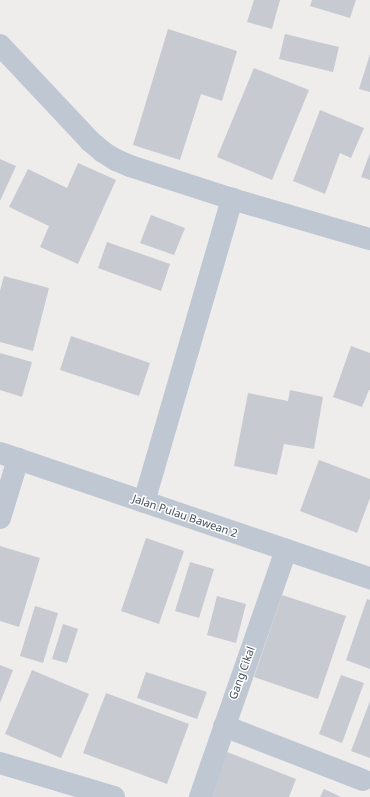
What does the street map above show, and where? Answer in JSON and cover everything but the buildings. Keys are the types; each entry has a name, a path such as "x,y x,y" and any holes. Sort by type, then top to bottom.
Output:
{"street":[{"path":"0,45 90,141 103,152 130,166 232,199 370,239"},
{"path":"144,502 232,199"},
{"path":"0,518 9,456"},
{"name":"Jalan Pulau Bawean 2","path":"9,456 370,578"},
{"name":"Gang Cikal","path":"200,797 286,550"},
{"path":"224,726 363,780"},
{"path":"0,763 114,797"}]}
